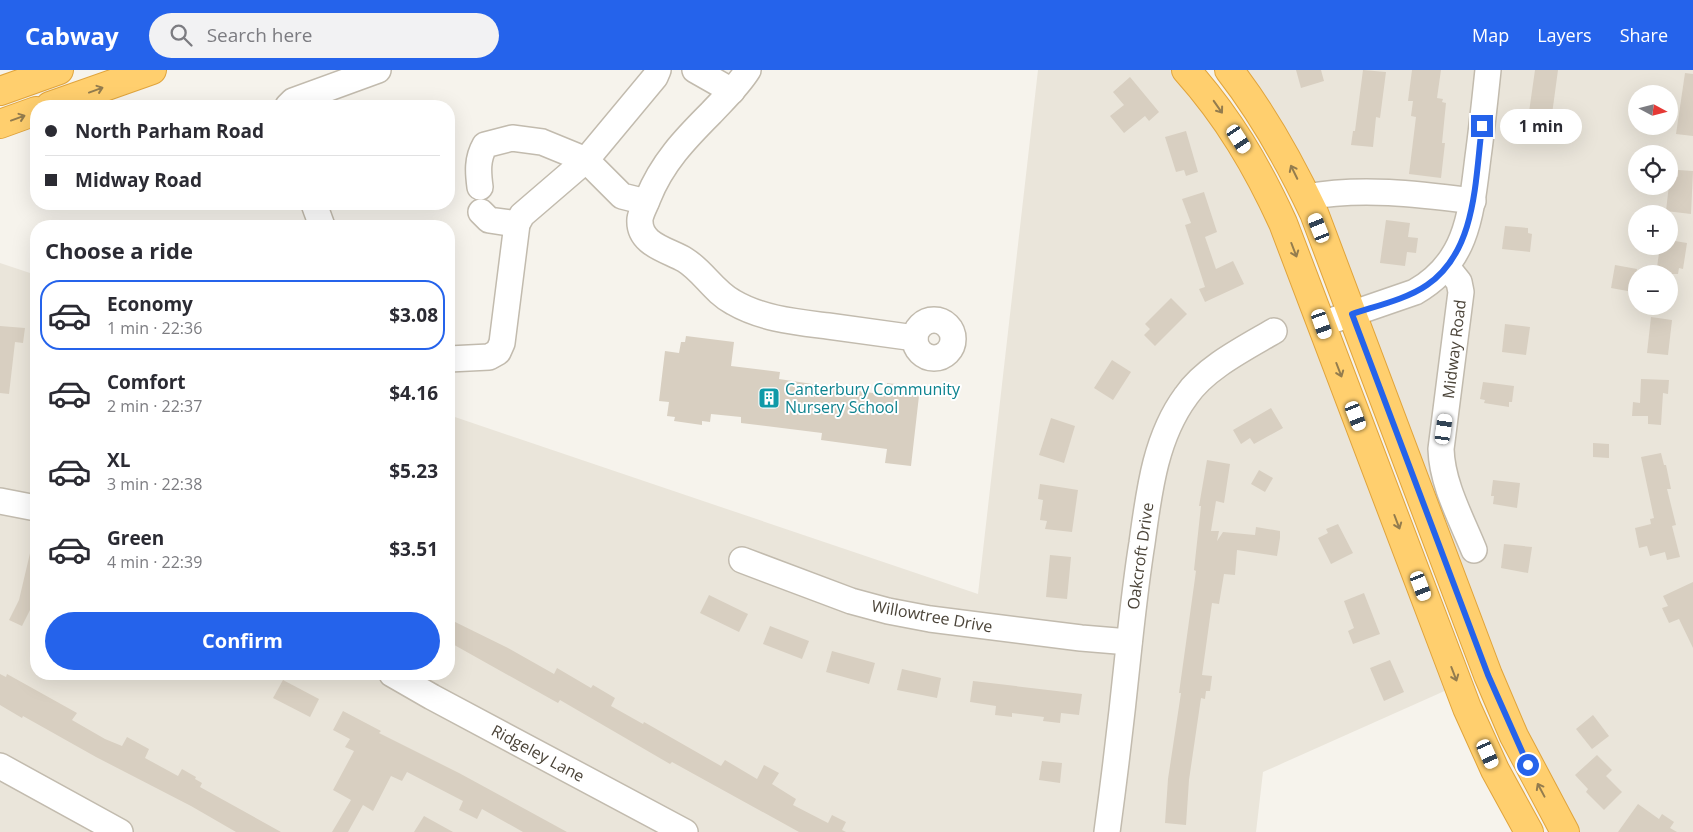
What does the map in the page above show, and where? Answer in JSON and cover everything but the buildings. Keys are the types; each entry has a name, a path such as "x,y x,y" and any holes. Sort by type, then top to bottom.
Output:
{"highway":[{"path":"0,91 59,70"},
{"path":"67,100 152,70"},
{"path":"1186,70 1210,96 1230,124 1267,188 1284,224 1467,708 1495,770 1529,832"},
{"path":"1229,70 1272,131 1292,167 1306,198 1352,314 1491,682 1521,750 1565,832"},
{"path":"0,124 30,113"}],"street":[{"path":"293,100 378,70"},
{"path":"455,359 489,357 498,352 502,343 518,224 522,215 586,160 655,77 658,70"},
{"path":"695,70 732,91"},
{"path":"748,70 732,91 670,157 656,179 640,219 644,233 658,248 689,262 730,301 747,310 794,322 915,338"},
{"path":"1322,324 1415,292 1428,285 1447,267 1466,231 1473,201 1488,70"},
{"path":"480,187 479,155 485,145 512,138 542,142 586,160 622,196 646,202"},
{"path":"1306,198 1332,193 1382,192 1473,201"},
{"path":"482,212 489,220 518,224"},
{"name":"Midway Road","path":"1447,267 1459,282 1461,292 1441,459 1444,474 1474,550"},
{"name":"Oakcroft Drive","path":"1107,832 1132,612 1149,490 1160,448 1172,417 1187,394 1203,377 1274,331"},
{"path":"0,501 30,507"},
{"name":"Willowtree Drive","path":"742,560 851,600 888,611 930,619 1081,638 1129,642"},
{"name":"Ridgeley Lane","path":"402,680 685,832"},
{"path":"0,766 120,832"}],"shaded area":[{"path":"1038,70 1186,70 1232,127 1458,685 1263,772 1256,832 0,832 0,263 30,273 30,680 455,680 455,417 978,594"},
{"path":"1229,70 1693,70 1693,832 1566,832 1310,206"}],"place":[{"name":"Canterbury Community Nursery School","path":"769,398"}],"route":[{"path":"1482,126 1473,201 1466,231 1454,258 1428,285 1415,292 1352,314 1488,675 1528,765"}]}
